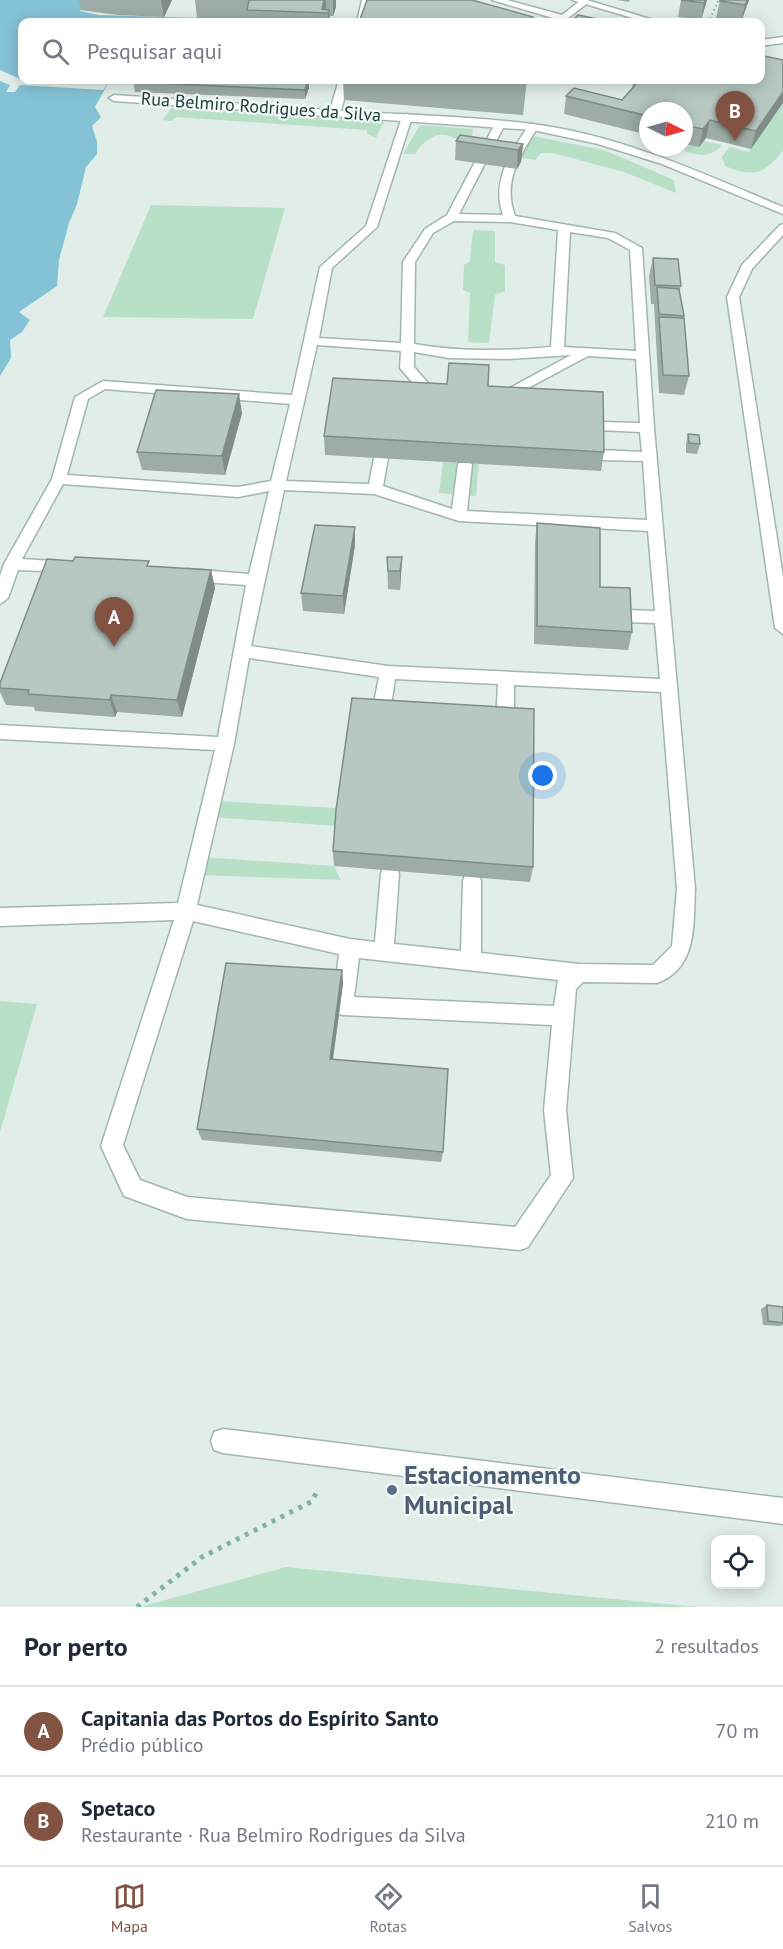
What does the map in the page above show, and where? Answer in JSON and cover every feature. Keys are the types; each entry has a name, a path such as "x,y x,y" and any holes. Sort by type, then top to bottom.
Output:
{"street":[{"path":"362,18 367,0"},
{"path":"497,0 554,18"},
{"path":"562,18 581,1 641,18"},
{"path":"765,42 783,40"},
{"path":"335,112 343,84"},
{"name":"Rua Belmiro Rodrigues da Silva","path":"114,98 533,127 600,141 666,162 783,211"},
{"name":"Rua Belmiro Rodrigues da Silva","path":"407,117 371,227 326,267 312,341 296,400 255,580 225,744 186,911 112,1146 132,1188 187,1208 520,1239 562,1178 555,1110 562,1016"},
{"path":"447,394 430,394 407,368 409,262 429,231 452,217 500,124"},
{"path":"510,219 503,204 502,187 510,163 533,127"},
{"path":"0,917 186,911 350,948 579,973 657,974 681,950 686,889 646,428 644,356 636,248 611,235 510,219 452,217"},
{"path":"783,228 746,268 733,297 783,628"},
{"path":"557,350 564,229"},
{"path":"312,341 407,347 449,354 508,355 557,350 644,356"},
{"path":"488,397 505,398 588,351"},
{"path":"0,598 12,564 58,479 82,397 104,385 296,400"},
{"path":"600,426 646,428"},
{"path":"600,455 649,457"},
{"path":"375,489 381,458"},
{"path":"459,516 465,464"},
{"path":"58,479 238,492 277,485 375,489 459,516 655,526"},
{"path":"12,564 82,568"},
{"path":"174,574 255,580"},
{"path":"626,616 663,617"},
{"path":"242,651 388,672 669,686"},
{"path":"381,713 388,672"},
{"path":"505,722 506,677"},
{"path":"0,732 225,744"},
{"path":"384,952 390,874"},
{"path":"471,961 472,880"},
{"path":"350,948 343,1006 562,1016 566,985 579,973"},
{"path":"223,1441 783,1511"}],"path":[{"path":"710,18 719,0"},
{"path":"138,1607 202,1557 311,1502 337,1456"}],"green space":[{"path":"783,104 783,151 776,159 764,169 751,173 725,166 722,157 729,147 749,152"},
{"path":"171,108 385,120 376,138 367,134 367,130 176,117 172,121 163,120"},
{"path":"420,125 473,129 470,150 455,138 441,135 428,140 415,154 403,154"},
{"path":"532,136 604,150 674,180 676,193 624,172 553,153 541,153 535,160 515,157"},
{"path":"704,141 722,145 706,155 693,154 693,145 700,146"},
{"path":"151,205 285,208 253,319 103,317"},
{"path":"473,230 495,231 495,262 505,265 505,291 495,295 489,343 468,342 470,293 463,290 464,265 470,261"},
{"path":"443,462 479,464 476,496 439,493"},
{"path":"216,801 336,808 337,826 210,817"},
{"path":"201,857 334,866 341,880 199,875"},
{"path":"0,1001 37,1004 0,1132"},
{"path":"286,1567 696,1607 140,1607"}],"water":[{"path":"0,0 91,0 80,11 99,15 200,18 18,18 18,84 108,84 95,107 101,117 92,126 97,142 97,154 86,167 77,204 69,223 59,260 57,286 19,312 30,320 22,332 10,340 11,358 0,376"}],"pier":[{"path":"0,70 18,78 18,84 107,84 103,90 20,85 15,92 6,92 10,85 0,81"}],"building":[{"path":"249,0 324,0 322,9 329,10 328,13 247,10"},
{"path":"367,0 472,0 533,17 533,18 360,18"},
{"path":"681,0 705,0 704,3"},
{"path":"720,0 747,0 745,5"},
{"path":"578,15 592,18 575,18"},
{"path":"765,56 783,60 783,92 756,131 710,120 703,129 693,127 693,102 639,102 639,114 566,96 574,88 622,100 636,84 765,84"},
{"path":"176,84 307,84 305,90"},
{"path":"460,135 523,144 518,150 456,141"},
{"path":"653,258 678,259 681,286 655,285"},
{"path":"657,287 679,289 684,316 659,314"},
{"path":"659,317 684,318 689,376 663,375"},
{"path":"449,363 489,365 488,386 603,392 604,452 324,436 333,378 447,384"},
{"path":"156,390 239,394 222,456 137,452"},
{"path":"688,434 699,435 700,444 689,443"},
{"path":"537,523 600,528 600,587 630,588 632,632 537,626"},
{"path":"315,525 355,527 343,596 301,593"},
{"path":"75,557 149,561 147,566 211,570 177,700 111,695 110,700 28,694 29,690 0,688 47,559 73,561"},
{"path":"387,557 402,557 400,571 388,571"},
{"path":"352,698 534,709 533,867 333,851 336,810"},
{"path":"226,963 342,970 330,1059 448,1069 443,1152 197,1129"},
{"path":"767,1305 783,1307 783,1323 768,1321"}],"place":[{"name":"Spetaco","path":"735,141"},
{"name":"Capitania das Portos do Espírito Santo","path":"114,647"},
{"name":"Estacionamento Municipal","path":"392,1490"}]}
